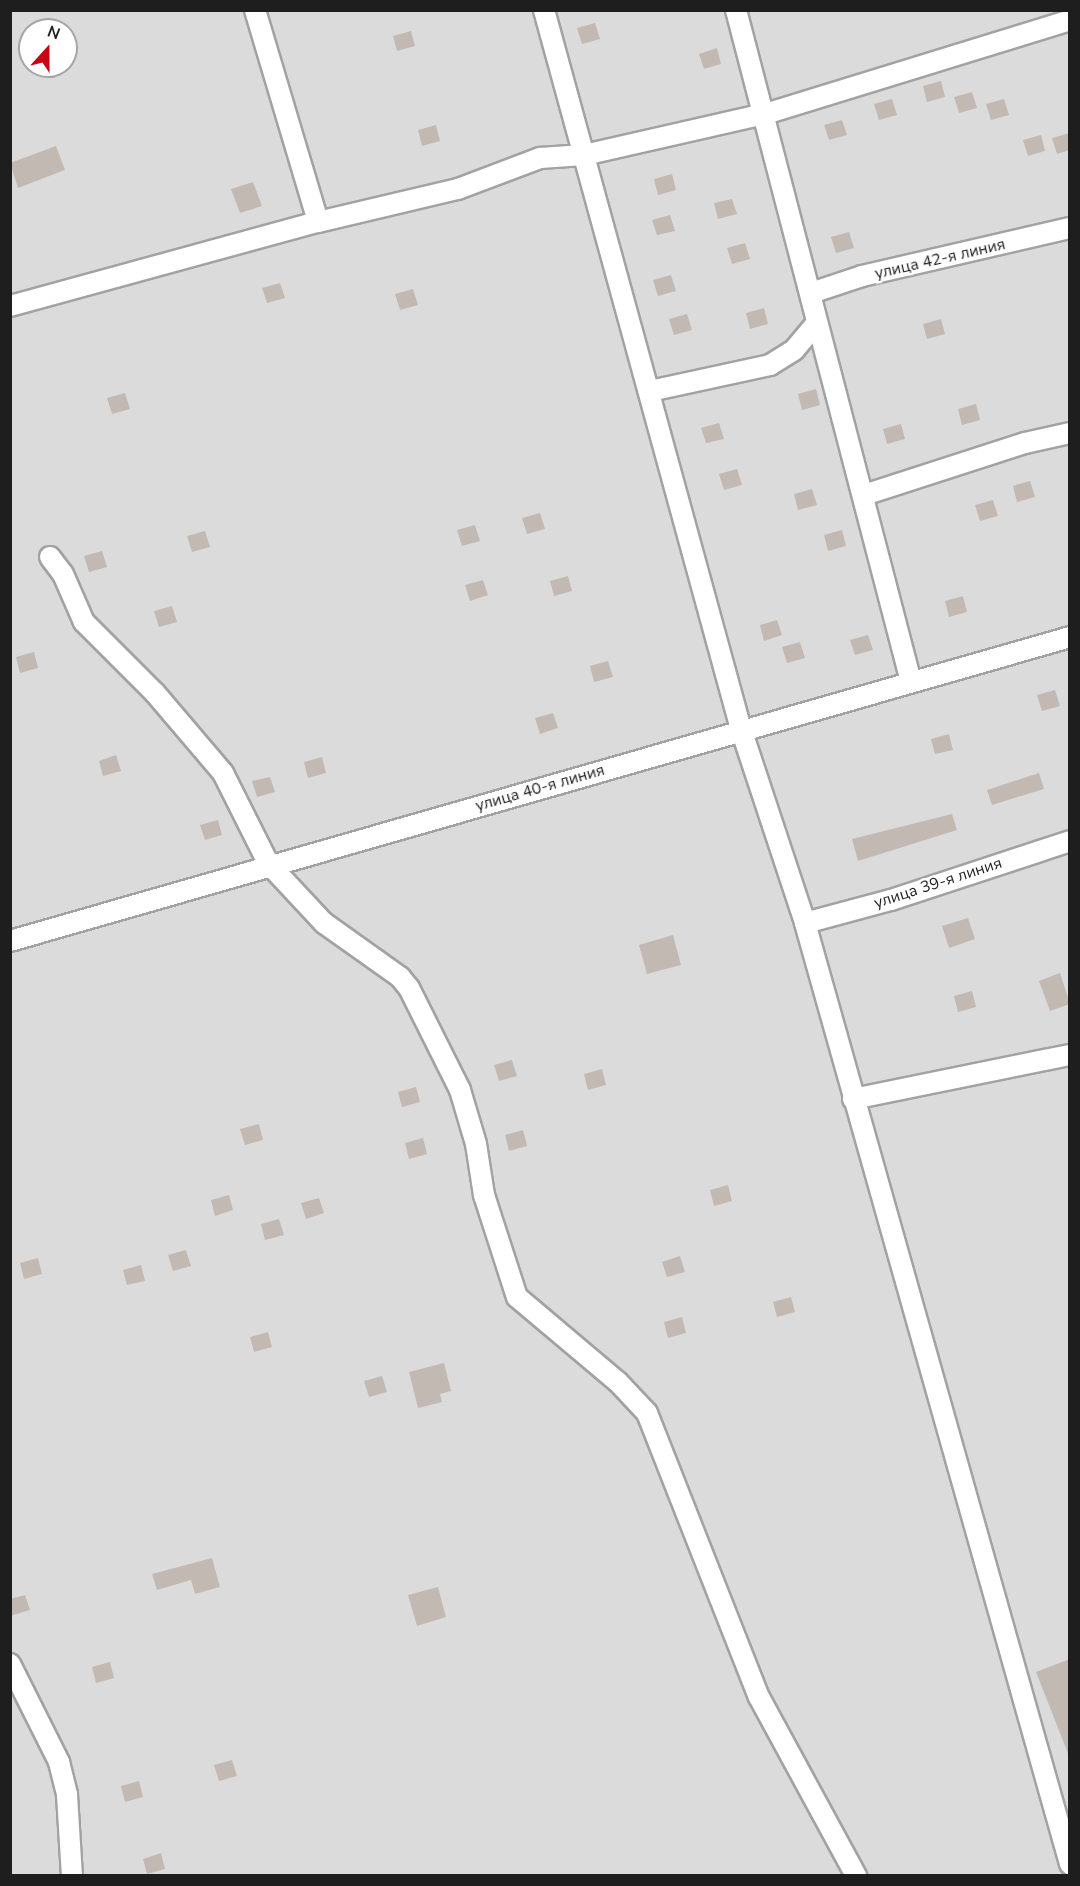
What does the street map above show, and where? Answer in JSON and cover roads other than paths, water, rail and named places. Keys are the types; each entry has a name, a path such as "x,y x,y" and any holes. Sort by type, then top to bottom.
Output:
{"street":[{"path":"255,10 318,222"},
{"path":"543,10 650,391 741,729 805,922 1070,1864"},
{"path":"736,10 765,114 911,682"},
{"path":"10,306 318,222 458,189 540,158 584,155 765,114 1070,20"},
{"name":"улица 42-я линия","path":"811,293 862,276 1070,228"},
{"path":"650,391 770,365 794,350 817,322"},
{"path":"864,495 1025,443 1070,433"},
{"path":"50,557 63,574 84,622 155,693 224,773 270,866 324,923 400,977 409,988 460,1090 476,1144 483,1195 517,1297 618,1382 648,1413 759,1697 856,1875"},
{"name":"улица 40-я линия","path":"10,941 741,729 1070,638"},
{"name":"улица 39-я линия","path":"805,922 891,900 1070,841"},
{"path":"853,1099 985,1069 1070,1055"},
{"path":"10,1664 59,1762 67,1795 72,1875"}]}
